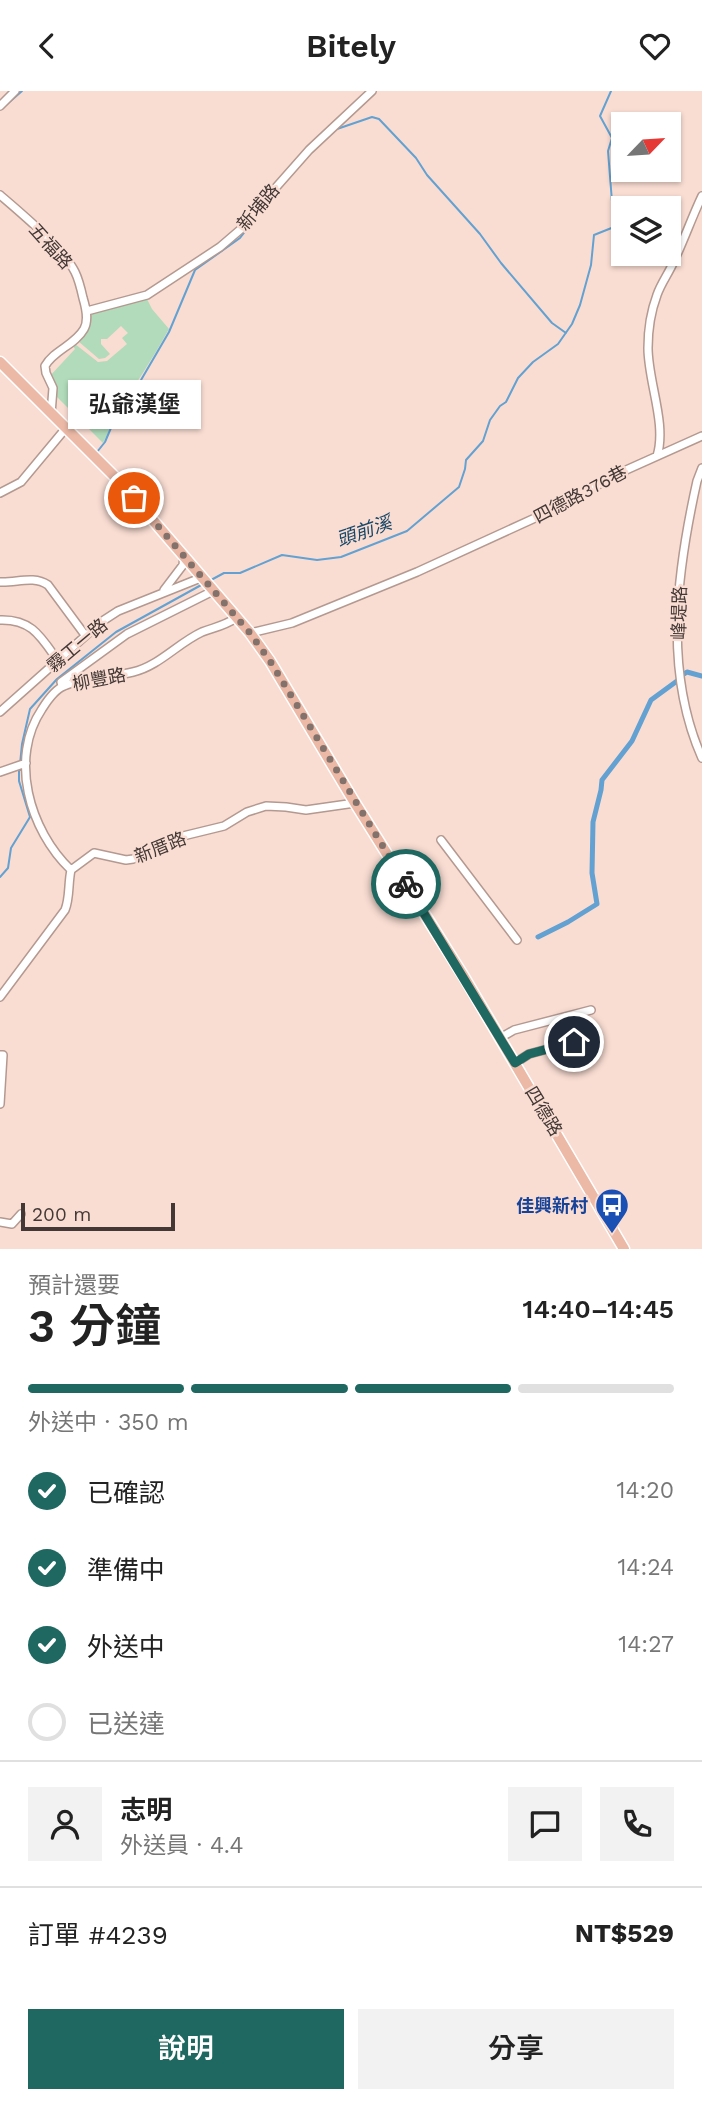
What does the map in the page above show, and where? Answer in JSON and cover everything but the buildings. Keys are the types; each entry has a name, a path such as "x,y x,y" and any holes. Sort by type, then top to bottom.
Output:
{"main road":[{"name":"四德路","path":"0,362 120,482 250,633 270,661 500,1038 624,1249"}],"street":[{"path":"0,106 15,91"},
{"name":"新埔路","path":"87,311 147,295 220,247 248,223 256,210 309,150 372,91"},
{"name":"五福路","path":"0,195 68,261 76,274 87,311"},
{"path":"657,456 660,443 648,350 652,316 656,295 674,263 702,196"},
{"path":"51,414 53,388 45,366 85,328 87,311"},
{"path":"0,493 21,482 66,428"},
{"name":"四德路376巷","path":"250,633 292,623 417,572 535,519 615,475 702,436"},
{"name":"峰堤路","path":"702,468 681,563 677,618 683,694 702,758"},
{"path":"162,592 183,565 184,555"},
{"path":"0,582 34,579 48,585 85,635"},
{"path":"62,686 61,682 127,633 208,584"},
{"name":"霧工一路","path":"0,712 85,635 118,611 162,592 208,584"},
{"name":"柳豐路","path":"71,870 52,849 44,835 27,791 26,762 29,733 34,720 62,686 135,671 159,660 204,632 236,618"},
{"path":"0,620 11,619 27,624 58,661"},
{"path":"0,772 26,762"},
{"name":"新厝路","path":"71,870 94,853 133,859 183,837 224,826 247,812 266,806 306,810 355,803"},
{"path":"441,840 517,940"},
{"path":"0,997 65,910 71,870"},
{"path":"500,1038 514,1030 591,1010"},
{"path":"515,1063 529,1054 596,1036"},
{"path":"0,1055 0,1104"},
{"path":"0,1222 12,1223 20,1214"}],"green space":[{"path":"147,299 169,329 117,413 103,443 57,397 57,390 49,377 75,349 75,344 98,362 107,361 127,344 122,338 128,333 121,326 107,339 101,339 101,344 110,354 99,359 78,341 89,328 90,317 93,313"}],"waterway":[{"path":"6,105 22,91"},
{"name":"頭前溪","path":"211,580 224,573 240,573 282,555 317,560 341,557 407,531 459,487 466,460 483,441 490,420 506,402 518,378 533,362 558,344 572,324 591,265 594,235 614,227 608,151 612,138 600,116 611,91"},
{"path":"337,129 372,117 379,119 416,158 427,175 480,234 552,323 566,333"},
{"path":"97,452 105,442 116,416 169,332 195,270 240,238 271,198"},
{"name":"頭前溪","path":"20,764 30,709 57,679 116,632 203,584"},
{"path":"684,674 687,672 702,676"},
{"path":"538,937 597,904 592,873 593,822 602,780 632,741 651,700 677,681"},
{"name":"頭前溪","path":"0,877 8,868 11,848 30,817 19,781 19,769"}],"way so far":[{"path":"134,498 250,633 270,661 406,884"}],"place":[{"name":"弘爺漢堡","path":"134,498"},
{"name":"佳興新村","path":"612,1235"}],"route":[{"path":"406,884 515,1063 529,1054 574,1042"}]}
